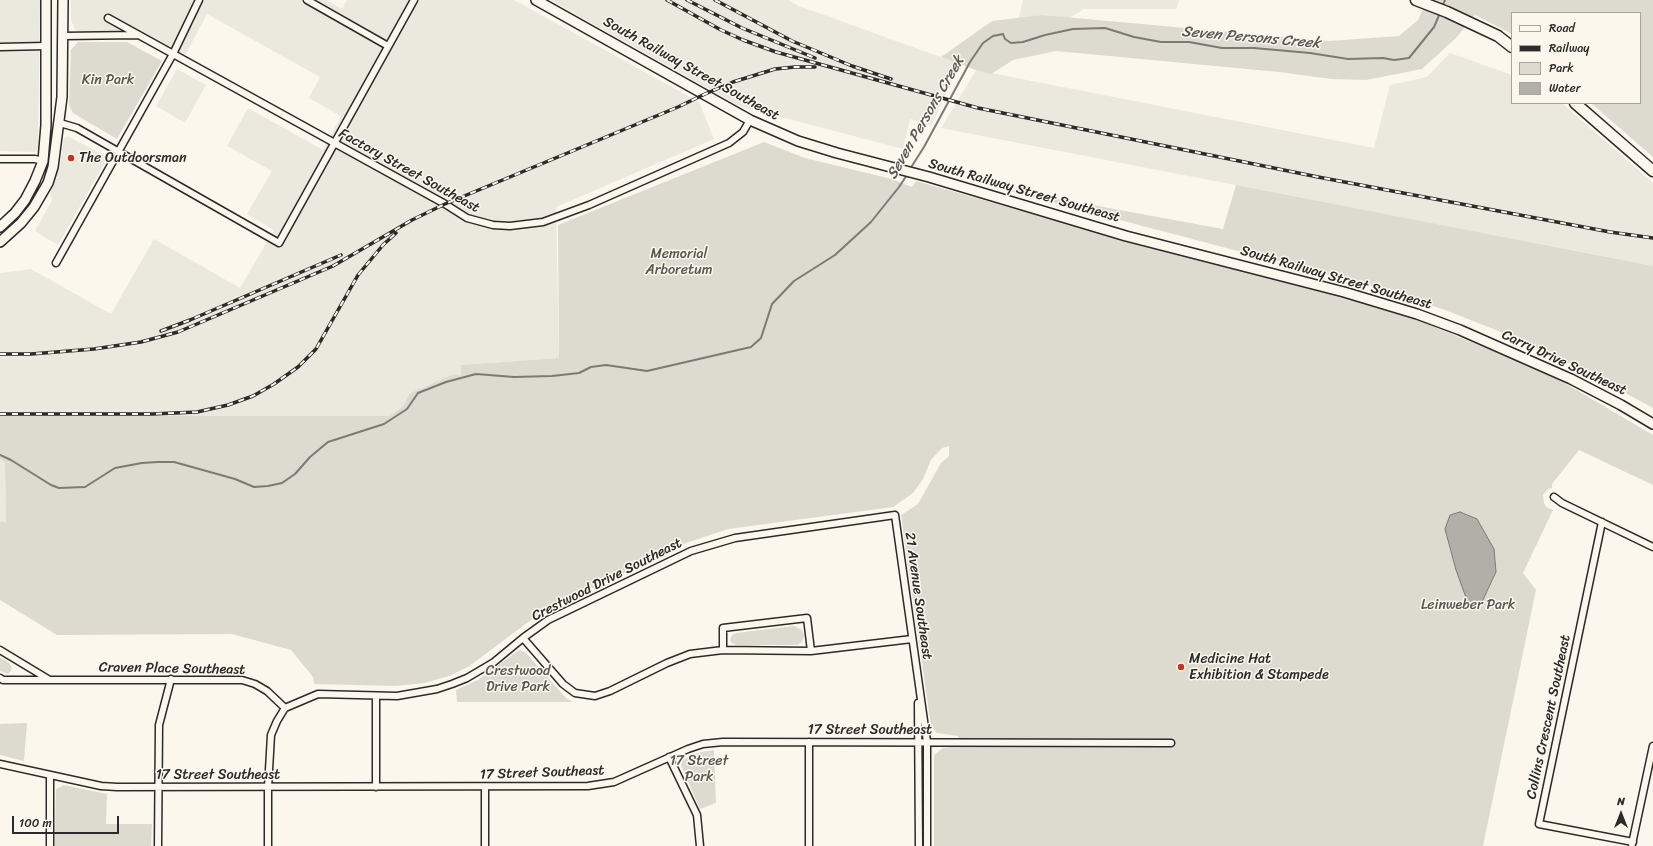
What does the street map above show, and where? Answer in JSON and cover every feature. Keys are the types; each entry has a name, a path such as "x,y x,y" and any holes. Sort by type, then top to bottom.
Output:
{"main road":[{"path":"1416,0 1447,12 1498,36 1511,47"},
{"path":"1577,104 1653,171"}],"street":[{"path":"0,227 15,213 31,190 42,161 46,131 46,0"},
{"path":"0,242 21,223 34,207 50,175 56,154 62,97 63,0"},
{"path":"56,263 174,54 199,0"},
{"path":"306,0 388,46"},
{"path":"60,123 77,128 279,243 414,0"},
{"name":"South Railway Street Southeast","path":"536,0 750,120 798,141 1126,236 1344,292 1417,314 1460,330"},
{"name":"Factory Street Southeast","path":"108,18 445,204 467,218 494,225 510,226 543,222 554,219 669,171 735,139 743,132 750,120"},
{"path":"63,36 140,35"},
{"path":"0,46 46,46"},
{"path":"0,159 35,159 42,161"},
{"name":"Carry Drive Southeast","path":"1460,330 1571,379 1621,405 1653,424"},
{"path":"1554,497 1562,503 1653,547"},
{"name":"Crestwood Drive Southeast","path":"285,708 318,694 397,696 437,689 467,678 494,662 548,620 690,551 735,538 895,515"},
{"name":"21 Avenue Southeast","path":"895,515 927,742 927,846"},
{"name":"Collins Crescent Southeast","path":"1602,522 1539,824 1632,844"},
{"path":"723,650 723,628 807,618 811,651"},
{"path":"523,638 563,684 575,693 595,696 610,691 667,663 690,654 723,650 811,651 912,639"},
{"path":"0,650 49,679"},
{"name":"Craven Place Southeast","path":"0,678 3,680 242,680 255,684 266,691 285,708"},
{"path":"158,846 159,725 171,679"},
{"name":"21 Avenue Southeast","path":"918,679 919,846"},
{"path":"376,696 376,787"},
{"path":"268,846 268,787 271,735 285,708"},
{"name":"17 Street Southeast","path":"0,764 101,786 158,788 485,787 602,785 614,782 698,746 723,742 1171,742"},
{"path":"809,742 809,846"},
{"path":"1632,844 1653,746"},
{"path":"669,758 697,815 700,846"},
{"path":"50,775 50,846"},
{"path":"485,787 485,846"}],"shaded area":[{"path":"0,0 40,0 38,148 35,152 0,151"},
{"path":"71,0 326,0 342,9 347,0 514,0 699,102 714,139 556,207 559,358 461,365 461,376 409,394 404,405 390,416 0,417 0,273 31,269 111,314 154,239 240,288 274,230 247,214 272,171 227,146 248,108 323,150 341,116 309,98 320,77 207,14 185,55 145,33 78,32 71,20"},
{"path":"551,0 788,0 799,6 960,64 931,126 910,119 903,149 739,106"},
{"path":"1023,0 1179,0 1176,9 1084,9 1069,18 1042,15 1019,18"},
{"path":"1450,53 1511,75 1511,104 1563,104 1653,183 1653,266 941,128 976,70 1374,148 1390,85 1427,77"},
{"path":"177,69 206,85 185,123 156,106"},
{"path":"67,136 108,157 58,245 35,231 52,200 50,195 61,157 64,139"},
{"path":"0,459 5,461 6,524 0,521"}],"green space":[{"path":"1427,0 1653,0 1653,157 1592,104 1641,104 1641,12 1511,12 1511,33 1475,15 1456,38 1422,69 1366,80 1331,79 1279,72 1056,51 1013,60 991,74 941,57 992,21 1042,15 1329,41 1399,36 1418,20"},
{"name":"Kin Park","path":"78,42 127,42 162,61 117,139 73,113 69,105 71,50"},
{"path":"764,142 805,158 892,179 912,187 916,181 1127,241 1342,297 1415,319 1527,365 1568,385 1653,435 1653,485 1579,450 1552,484 1552,488 1548,489 1543,495 1546,507 1553,510 1523,573 1536,590 1483,846 934,846 934,755 943,748 958,746 958,736 937,733 931,726 901,515 918,504 941,463 949,456 949,446 942,448 931,460 923,479 913,493 893,507 728,529 686,543 539,614 468,667 449,676 424,683 396,686 314,684 313,677 291,650 232,634 57,635 0,600 0,521 6,523 5,462 0,459 0,416 390,416 404,405 409,394 454,374 461,376 461,365 559,358 558,225"},
{"path":"1236,185 1653,266 1653,408 1574,365 1496,330 1445,310 1386,290 995,187 1223,229"},
{"path":"794,626 802,630 804,636 802,642 797,645 736,645 730,640 732,635 736,633"},
{"name":"Crestwood Drive Park","path":"519,650 525,652 566,698 573,702 457,702 456,690 478,680"},
{"path":"0,657 12,667 8,674 0,671"},
{"path":"27,723 24,761 0,755 0,724"},
{"name":"17 Street Park","path":"714,750 716,803 700,809 681,765 683,760 688,757 701,752"},
{"path":"64,785 107,794 106,824 152,824 151,846 55,846 56,789"}],"water":[{"path":"1460,512 1477,519 1494,549 1496,572 1480,606 1469,606 1456,570 1445,529 1450,515"}],"waterway":[{"name":"Seven Persons Creek","path":"1442,7 1445,0"},
{"name":"Seven Persons Creek","path":"910,169 924,147 970,62 983,43 993,36 1003,34 1005,39 1011,43 1023,42 1045,35 1073,29 1105,28 1134,37 1161,42 1189,42 1222,48 1254,48 1310,53 1348,59 1383,58 1394,60 1409,58 1434,27 1440,13"},
{"name":"Seven Persons Creek","path":"0,455 11,460 51,485 59,488 85,487 115,468 142,463 158,462 174,462 235,479 254,487 268,486 282,483 295,474 310,457 328,442 384,424 407,409 418,393 446,382 476,374 514,377 552,376 579,373 591,367 606,365 647,371 751,347 761,338 772,304 794,281 835,255 871,222 907,175"}],"railway":[{"path":"667,0 721,30 776,52 978,108 1318,177 1610,232 1653,238"},
{"path":"687,0 742,28 815,58"},
{"path":"715,0 792,41 852,66 891,79"},
{"path":"0,354 31,354 94,349 141,342 178,332 333,266 412,220 445,204 678,107 733,82 775,69 815,67"},
{"path":"0,414 152,414 197,412 228,405 253,396 274,384 298,367 316,349 358,275 383,245 396,233"},
{"path":"161,331 341,255"}],"place":[{"name":"The Outdoorsman","path":"71,158"},
{"name":"Medicine Hat Exhibition & Stampede","path":"1181,667"}],"park label":[{"name":"Memorial Arboretum","path":"679,262"},
{"name":"Leinweber Park","path":"1468,605"}]}
